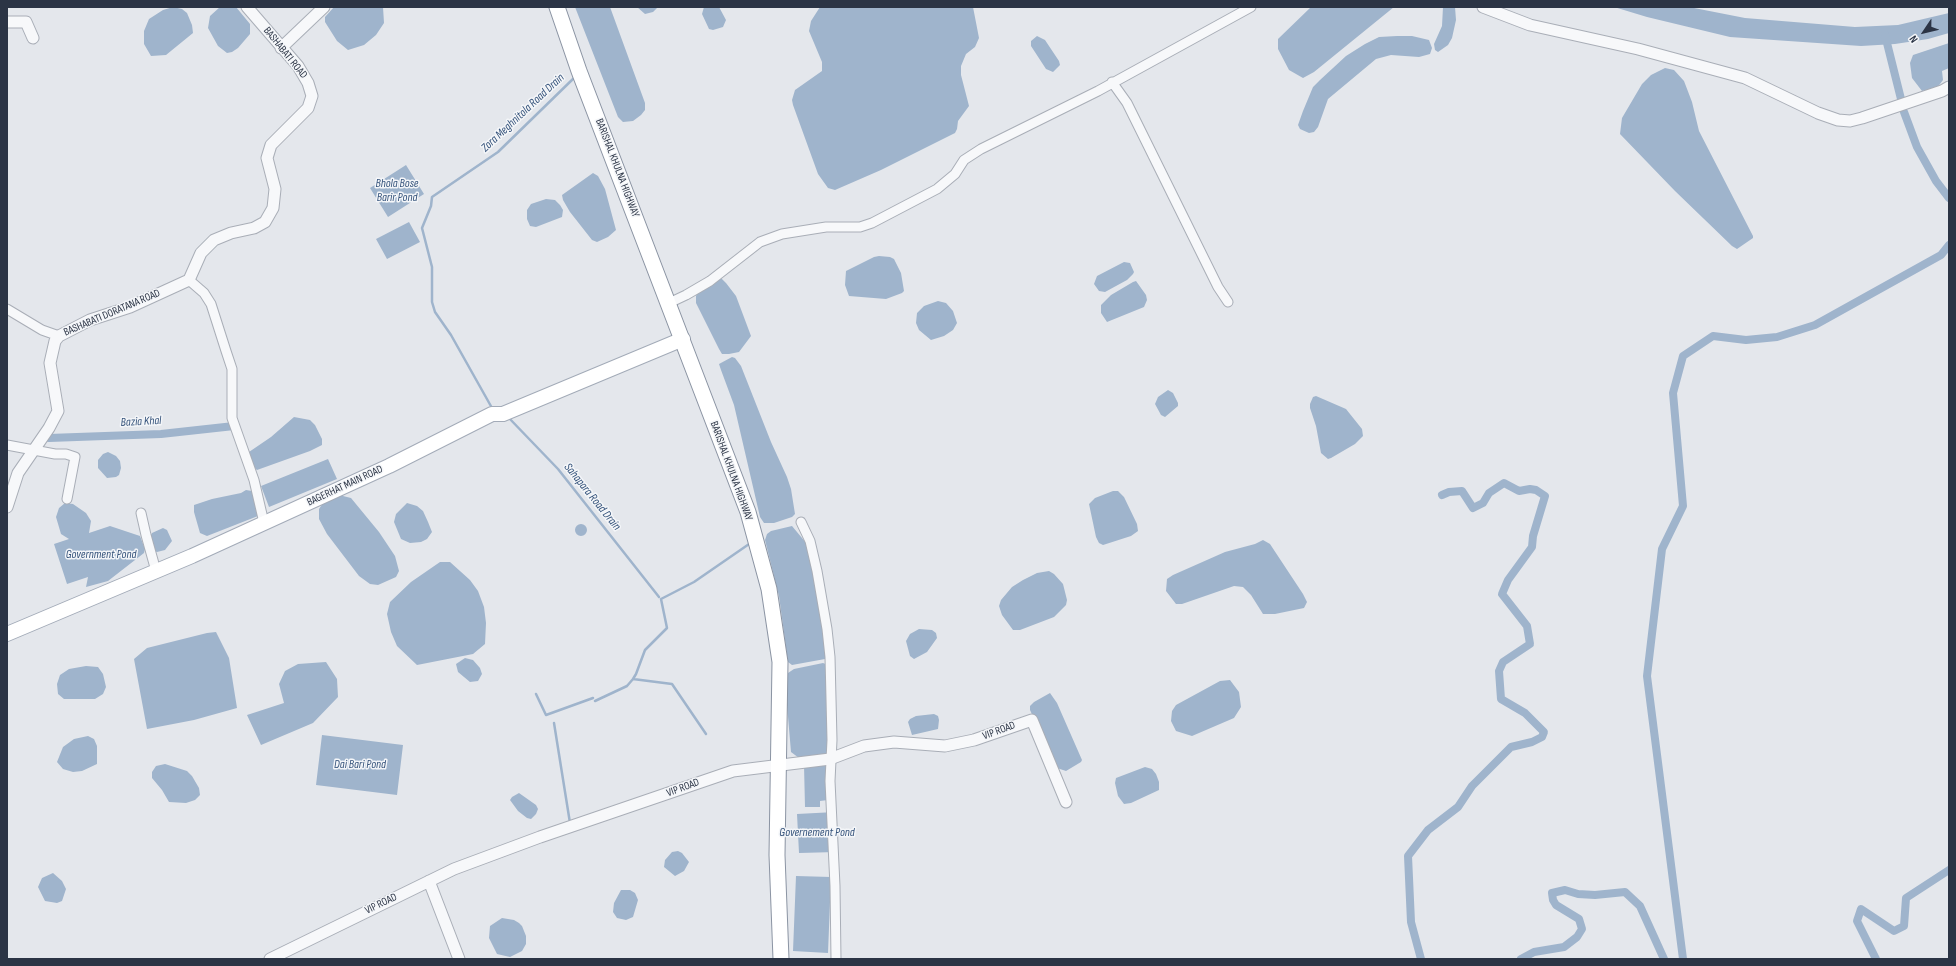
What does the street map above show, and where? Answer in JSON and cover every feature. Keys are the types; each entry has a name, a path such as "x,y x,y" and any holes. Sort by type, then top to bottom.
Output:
{"highway":[{"name":"BARISHAL KHULNA HIGHWAY","path":"558,7 579,71 683,339 748,512 770,589 780,662 777,855 779,958"}],"main road":[{"name":"BAGERHAT MAIN ROAD","path":"7,634 156,571 264,523 389,466 492,414 503,414 683,339"}],"street":[{"name":"BASHABATI ROAD","path":"189,280 201,253 214,240 231,233 254,228 264,222 273,208 275,189 267,158 271,145 308,108 312,96 308,83 298,66 247,7"},
{"path":"281,48 324,7"},
{"path":"669,303 710,281 760,242 782,234 826,227 860,227 872,223 937,190 955,174 964,160 980,148 1112,82 1251,7"},
{"path":"1483,7 1530,25 1638,49 1745,78 1811,110 1838,120 1850,121 1862,118 1942,91 1949,87"},
{"path":"7,22 26,22 33,38"},
{"path":"1112,82 1126,103 1218,287 1228,302"},
{"path":"189,280 204,292 211,304 232,369 232,418 254,480 264,523"},
{"name":"BASHABATI DORATANA ROAD","path":"37,447 58,411 50,363 55,341 59,336 90,320 130,307 189,280"},
{"path":"7,309 42,330 59,336"},
{"path":"7,445 37,447 75,457 67,499"},
{"path":"7,508 18,473 37,447"},
{"path":"141,512 156,571"},
{"path":"801,522 810,541 827,629 831,685 830,759 836,959"},
{"name":"VIP ROAD","path":"270,959 454,869 540,837 733,771 830,759 864,746 894,742 944,746 974,740 1032,720 1066,802"},
{"path":"429,881 459,959"}],"water":[{"path":"173,7 182,9 187,13 192,25 193,33 166,55 151,56 144,44 144,31 149,19 163,10"},
{"path":"220,7 236,7 250,24 250,34 238,48 232,52 227,53 218,46 208,28 210,16"},
{"path":"334,7 383,7 384,23 376,35 364,45 348,50 337,41 325,22 325,17"},
{"path":"575,7 610,7 645,103 645,110 633,121 623,122 618,117"},
{"path":"637,7 658,7 653,12 645,14"},
{"path":"704,7 719,7 726,20 723,27 713,30 709,29 702,14"},
{"path":"820,7 973,7 979,38 975,47 966,54 961,66 961,75 969,106 958,121 955,133 881,170 835,190 828,188 818,174 792,100 795,90 822,71 822,62 809,31 811,21"},
{"path":"1311,7 1394,7 1314,72 1303,78 1289,70 1278,49 1278,39"},
{"path":"1443,7 1455,7 1456,20 1452,38 1448,45 1438,52 1435,50 1434,44 1442,26"},
{"path":"1614,7 1689,7 1745,18 1855,27 1898,25 1949,13 1949,33 1928,39 1895,44 1861,46 1730,37 1647,17"},
{"path":"1037,36 1045,40 1059,61 1060,65 1053,72 1046,69 1031,46 1031,41"},
{"path":"1412,36 1429,40 1432,48 1430,54 1419,57 1391,55 1376,59 1328,99 1318,127 1314,132 1309,133 1300,129 1298,125 1303,111 1313,87 1320,80 1346,56 1365,44 1379,37"},
{"path":"1949,43 1949,68 1942,71 1943,80 1937,88 1922,91 1912,78 1910,63 1913,55"},
{"path":"1665,68 1674,70 1684,81 1692,102 1699,131 1753,236 1753,238 1737,249 1732,246 1675,191 1620,134 1622,118 1642,84 1651,75"},
{"name":"Bhola Bose Barir Pond","path":"406,165 424,194 388,217 370,188"},
{"path":"593,173 598,176 605,189 616,230 608,237 597,242 592,240 570,212 563,200 562,195"},
{"path":"546,199 555,200 560,205 563,210 562,217 536,227 530,226 527,219 527,210 531,204"},
{"path":"409,222 420,242 387,259 376,239"},
{"path":"879,256 894,259 901,273 904,291 886,299 849,296 845,285 846,271"},
{"path":"1124,262 1130,263 1134,272 1133,274 1127,280 1105,292 1099,291 1094,284 1097,276"},
{"path":"721,278 736,296 751,336 739,352 729,354 722,354 696,303 696,296 698,292 716,279"},
{"path":"1136,281 1146,295 1147,300 1144,307 1107,322 1101,313 1101,305 1111,295"},
{"path":"938,301 946,303 953,311 957,323 953,330 944,336 931,340 919,330 916,323 917,313 924,306"},
{"path":"732,357 735,358 741,366 791,489 795,514 792,517 774,523 764,523 760,517 734,405 719,364"},
{"path":"1168,390 1173,393 1178,406 1165,417 1161,415 1155,404 1158,397"},
{"path":"1316,396 1346,409 1362,429 1363,436 1355,444 1328,459 1321,453 1316,426 1310,408 1313,397"},
{"path":"294,417 310,420 315,425 322,439 322,445 310,451 257,470 249,464 247,456 249,452 271,437"},
{"path":"108,452 116,456 120,461 121,468 119,475 116,477 107,478 98,468 98,460 103,454"},
{"path":"328,459 337,479 269,507 261,486"},
{"path":"246,490 252,491 258,516 207,536 200,533 194,512 194,505 212,499 241,493"},
{"path":"1113,491 1118,491 1124,497 1137,524 1138,531 1131,536 1103,545 1099,543 1096,537 1089,504 1095,498"},
{"path":"339,495 351,498 379,532 395,556 399,571 396,577 378,585 370,584 359,576 327,534 319,519 319,509 323,503"},
{"name":"Government Pond","path":"65,503 73,504 86,513 91,521 89,533 110,526 140,536 145,549 144,553 108,581 86,587 88,577 67,584 54,544 69,539 61,534 56,517 59,508"},
{"path":"407,503 417,506 423,511 432,532 427,539 421,542 410,543 401,539 394,522 396,514"},
{"path":"579,524 583,524 587,530 583,536 579,536 575,532 575,528"},
{"path":"792,526 807,544 827,655 825,659 792,665 788,662 779,596 765,540 767,534 771,531"},
{"path":"163,528 167,530 172,541 165,550 157,552 154,551 150,537 152,533"},
{"path":"1263,540 1270,544 1303,594 1307,602 1304,608 1275,614 1263,614 1251,595 1243,587 1234,586 1182,604 1176,604 1166,591 1167,579 1173,575 1225,552 1255,544"},
{"path":"440,562 450,562 470,580 478,591 484,607 486,623 485,644 473,654 417,665 397,646 391,632 387,614 390,602 411,582"},
{"path":"1049,571 1054,574 1063,584 1067,600 1066,605 1054,617 1020,630 1013,630 1002,615 999,606 1001,600 1012,587 1023,580 1037,573"},
{"path":"919,629 932,630 936,633 937,638 927,652 914,659 910,656 906,641 910,634"},
{"path":"216,632 229,658 237,708 194,720 147,729 134,659 147,648"},
{"path":"465,658 473,660 480,668 482,674 478,681 470,682 458,672 456,664"},
{"path":"326,662 337,679 338,697 313,723 261,745 247,715 284,703 279,684 285,671 298,664"},
{"path":"823,663 828,665 829,752 824,756 799,758 791,752 787,705 788,673 794,669"},
{"path":"86,666 98,667 103,674 106,687 103,694 95,699 64,699 58,694 57,684 60,675 69,669"},
{"path":"1230,680 1239,692 1241,707 1234,718 1192,736 1176,731 1171,721 1172,711 1176,705 1220,681"},
{"path":"1050,693 1057,703 1082,760 1066,771 1057,768 1030,710 1030,706 1034,702"},
{"path":"934,714 938,716 938,729 912,735 908,722 910,719 916,716"},
{"name":"Dai Bari Pond","path":"322,735 403,745 397,795 316,785"},
{"path":"88,736 94,739 97,746 97,764 82,771 73,772 63,769 57,762 63,747 74,739"},
{"path":"165,764 187,771 192,776 199,788 200,795 195,800 186,803 169,802 162,790 152,778 152,772 156,766"},
{"path":"827,764 828,800 820,801 820,807 805,807 804,765"},
{"path":"1145,767 1152,769 1156,774 1159,782 1159,790 1131,803 1124,804 1118,796 1115,783 1116,778"},
{"path":"519,793 536,805 538,809 536,814 531,819 527,818 518,811 510,800"},
{"name":"Governement Pond","path":"835,812 836,852 799,853 797,814"},
{"path":"678,851 682,853 689,862 684,871 675,876 664,867 665,860 672,852"},
{"path":"53,873 62,881 66,889 62,901 57,903 45,901 38,887 42,878"},
{"path":"796,876 831,877 828,953 793,951"},
{"path":"621,890 630,890 635,893 638,900 633,917 626,920 617,918 613,912 614,903"},
{"path":"502,918 514,920 519,923 522,926 526,936 526,944 522,951 510,957 497,954 489,938 490,926"}],"waterway":[{"path":"1885,35 1901,99"},
{"name":"Zora Meghnitola Road Drain","path":"492,408 451,335 435,312 432,302 432,267 422,228 431,206 432,197 498,152 575,77"},
{"path":"1904,112 1917,147 1936,181 1949,198"},
{"path":"1683,959 1647,676 1662,549 1683,506 1673,393 1683,356 1713,336 1746,340 1777,337 1815,325 1941,255 1949,245"},
{"name":"Sahapara Road Drain","path":"508,417 558,469 659,597"},
{"name":"Bazia Khal","path":"49,438 161,434 234,426"},
{"path":"1421,959 1411,922 1408,856 1428,830 1458,807 1472,786 1511,747 1532,742 1542,737 1544,732 1525,713 1501,699 1499,671 1503,662 1530,644 1527,626 1502,594 1508,580 1532,547 1533,536 1545,496 1536,490 1530,489 1519,491 1504,483 1489,493 1483,503 1473,508 1462,491 1449,492 1442,495"},
{"name":"Sahapara Road Drain","path":"706,734 672,684 633,679 645,650 667,628 661,599 694,582 752,542"},
{"name":"Sahapara Road Drain","path":"595,701 627,686 633,679"},
{"name":"Sahapara Road Drain","path":"536,694 546,715 593,698"},
{"name":"Sahapara Road Drain","path":"554,723 570,823"},
{"path":"1876,959 1857,921 1861,909 1894,931 1904,926 1906,898 1949,870"},
{"path":"1521,959 1534,952 1564,947 1577,937 1582,929 1579,919 1556,905 1553,900 1552,893 1565,890 1578,894 1595,895 1625,892 1640,906 1664,959"}]}
